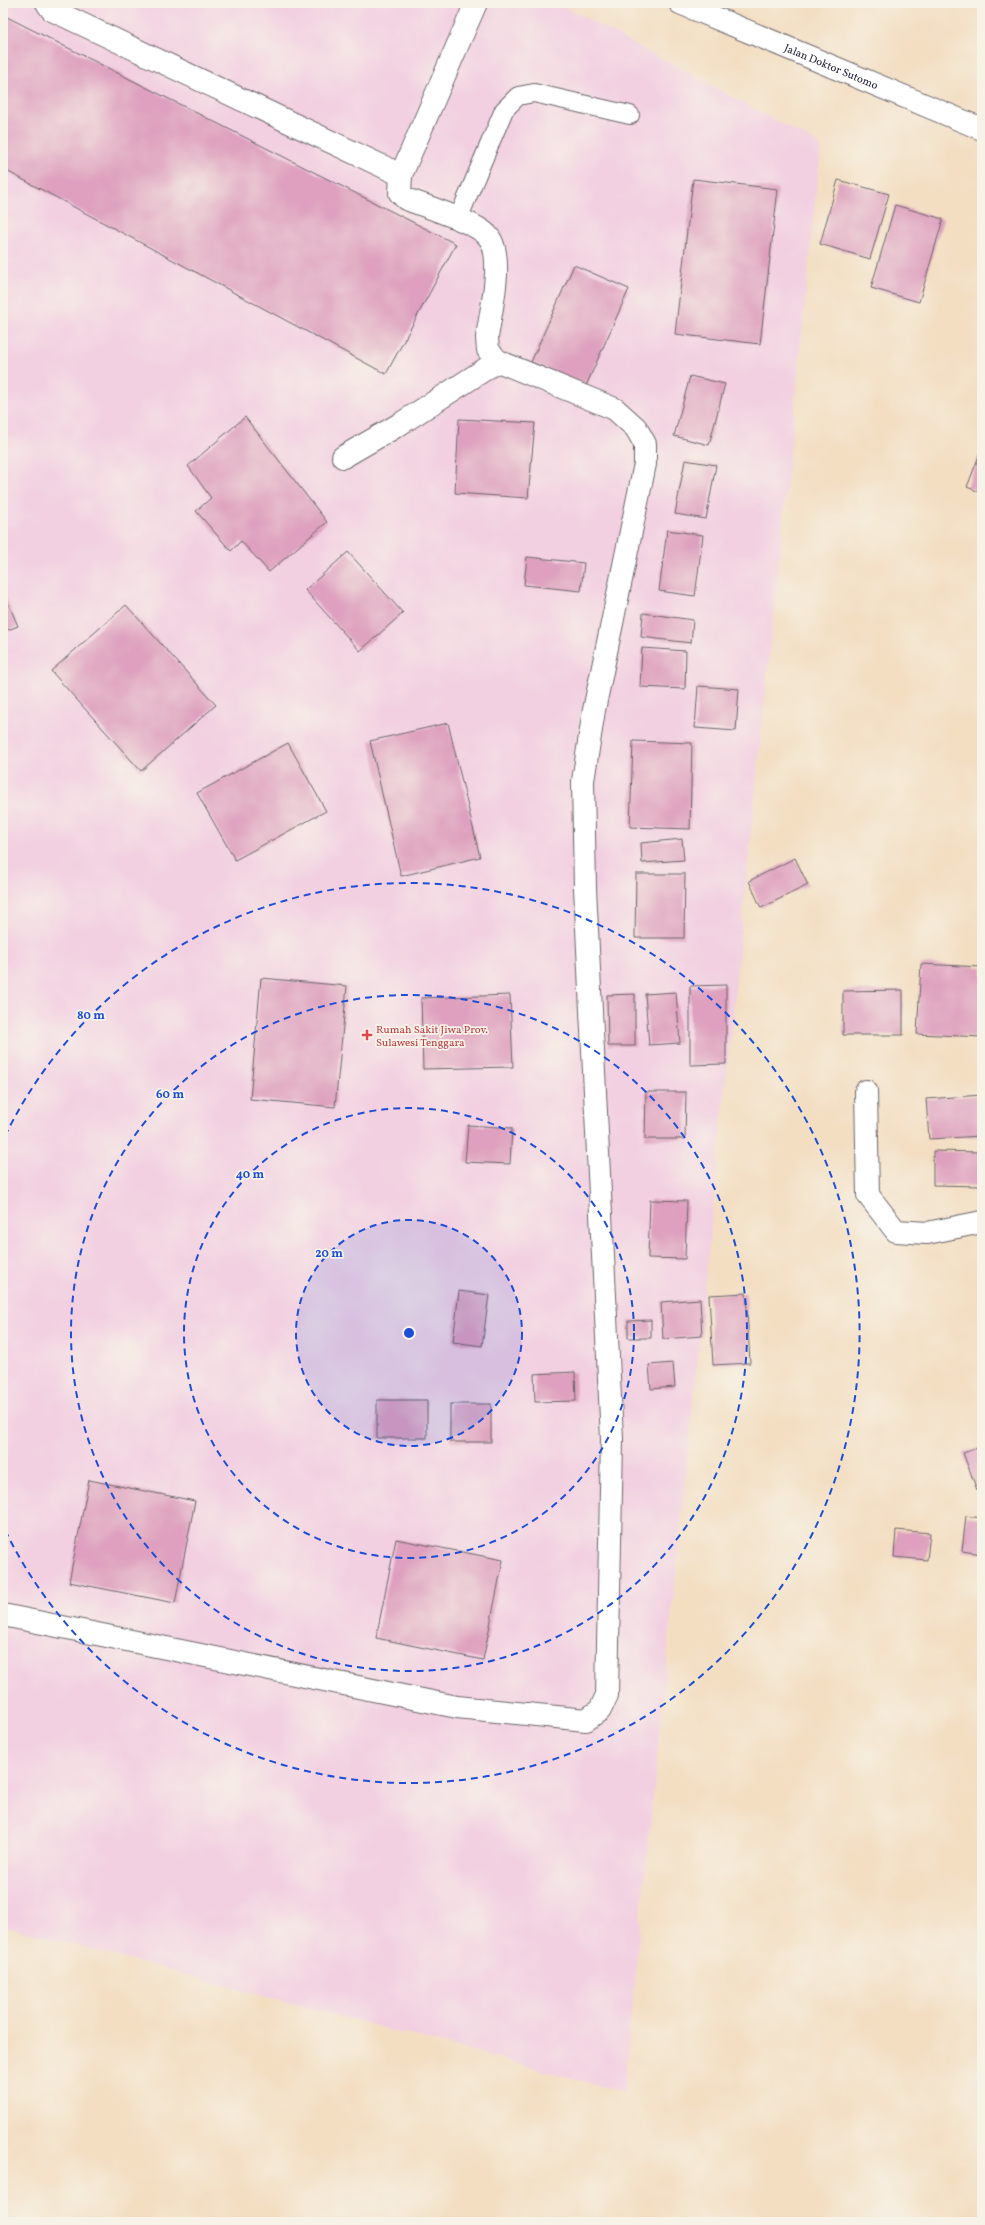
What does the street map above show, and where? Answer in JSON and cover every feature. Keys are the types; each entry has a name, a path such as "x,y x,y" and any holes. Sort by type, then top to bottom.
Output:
{"street":[{"path":"47,3 52,10 401,175"},
{"path":"3,1615 457,1707 586,1720 600,1710 607,1696 612,1439 584,888 583,781 594,710 645,464 645,444 636,428 614,409 498,361 488,350 487,338 497,260 493,244 486,234 458,219 406,199 400,193 401,175 476,3"},
{"name":"Jalan Doktor Sutomo","path":"680,3 982,129"},
{"path":"343,457 400,424 498,361"},
{"path":"866,1091 868,1194 896,1231 927,1233 982,1222"}],"lane":[{"path":"458,219 504,110 518,96 534,93 630,115"}],"shaded area":[{"name":"Rumah Sakit Jiwa Prov. Sulawesi Tenggara","path":"3,3 558,3 821,145 623,2092 3,1926"}],"building":[{"path":"3,15 456,244 386,374 3,169"},
{"path":"693,179 778,189 760,344 675,334"},
{"path":"838,180 889,194 870,259 820,244"},
{"path":"895,205 943,219 919,302 871,288"},
{"path":"574,265 629,289 586,386 531,362"},
{"path":"690,376 725,384 709,445 674,436"},
{"path":"245,417 327,522 269,572 241,541 231,551 196,511 211,498 188,466"},
{"path":"459,419 535,423 528,498 455,493"},
{"path":"982,448 982,493 967,487"},
{"path":"685,460 716,465 706,519 675,514"},
{"path":"667,530 703,535 695,596 659,591"},
{"path":"348,552 403,613 360,651 305,590"},
{"path":"527,557 584,563 581,591 524,585"},
{"path":"3,591 18,626 3,632"},
{"path":"126,605 216,705 141,771 51,671"},
{"path":"643,613 693,620 691,643 641,637"},
{"path":"642,648 686,651 685,689 640,687"},
{"path":"698,686 739,689 736,731 695,728"},
{"path":"448,723 480,857 401,876 370,741"},
{"path":"633,741 692,743 690,829 630,827"},
{"path":"288,743 326,811 235,860 197,793"},
{"path":"682,839 684,860 642,863 641,843"},
{"path":"795,858 808,885 761,908 749,881"},
{"path":"636,874 685,874 684,938 635,938"},
{"path":"921,964 982,967 982,1037 917,1034"},
{"path":"261,978 347,986 335,1107 250,1099"},
{"path":"726,985 726,1064 690,1065 690,986"},
{"path":"903,990 903,1035 843,1035 843,991"},
{"path":"676,992 680,1043 649,1045 645,994"},
{"path":"635,994 635,1046 608,1046 607,995"},
{"path":"510,995 513,1067 423,1069 421,998"},
{"path":"646,1092 686,1092 685,1139 645,1139"},
{"path":"982,1095 982,1136 929,1139 926,1099"},
{"path":"468,1125 512,1128 510,1164 465,1162"},
{"path":"933,1151 982,1152 982,1186 933,1185"},
{"path":"650,1200 687,1201 685,1259 648,1258"},
{"path":"459,1291 489,1295 482,1346 453,1342"},
{"path":"746,1293 750,1363 713,1365 709,1295"},
{"path":"700,1299 702,1336 663,1339 661,1302"},
{"path":"651,1320 651,1338 628,1338 628,1321"},
{"path":"673,1363 675,1387 651,1389 649,1365"},
{"path":"575,1372 576,1401 535,1402 534,1374"},
{"path":"377,1400 427,1400 427,1438 377,1438"},
{"path":"450,1404 491,1404 491,1442 450,1442"},
{"path":"982,1446 982,1488 977,1490 963,1453"},
{"path":"89,1480 195,1501 175,1603 69,1582"},
{"path":"966,1516 982,1518 982,1554 962,1551"},
{"path":"896,1530 930,1533 927,1560 894,1557"},
{"path":"396,1539 503,1560 483,1660 376,1638"}],"place":[{"name":"Rumah Sakit Jiwa Prov. Sulawesi Tenggara","path":"367,1035"}]}
